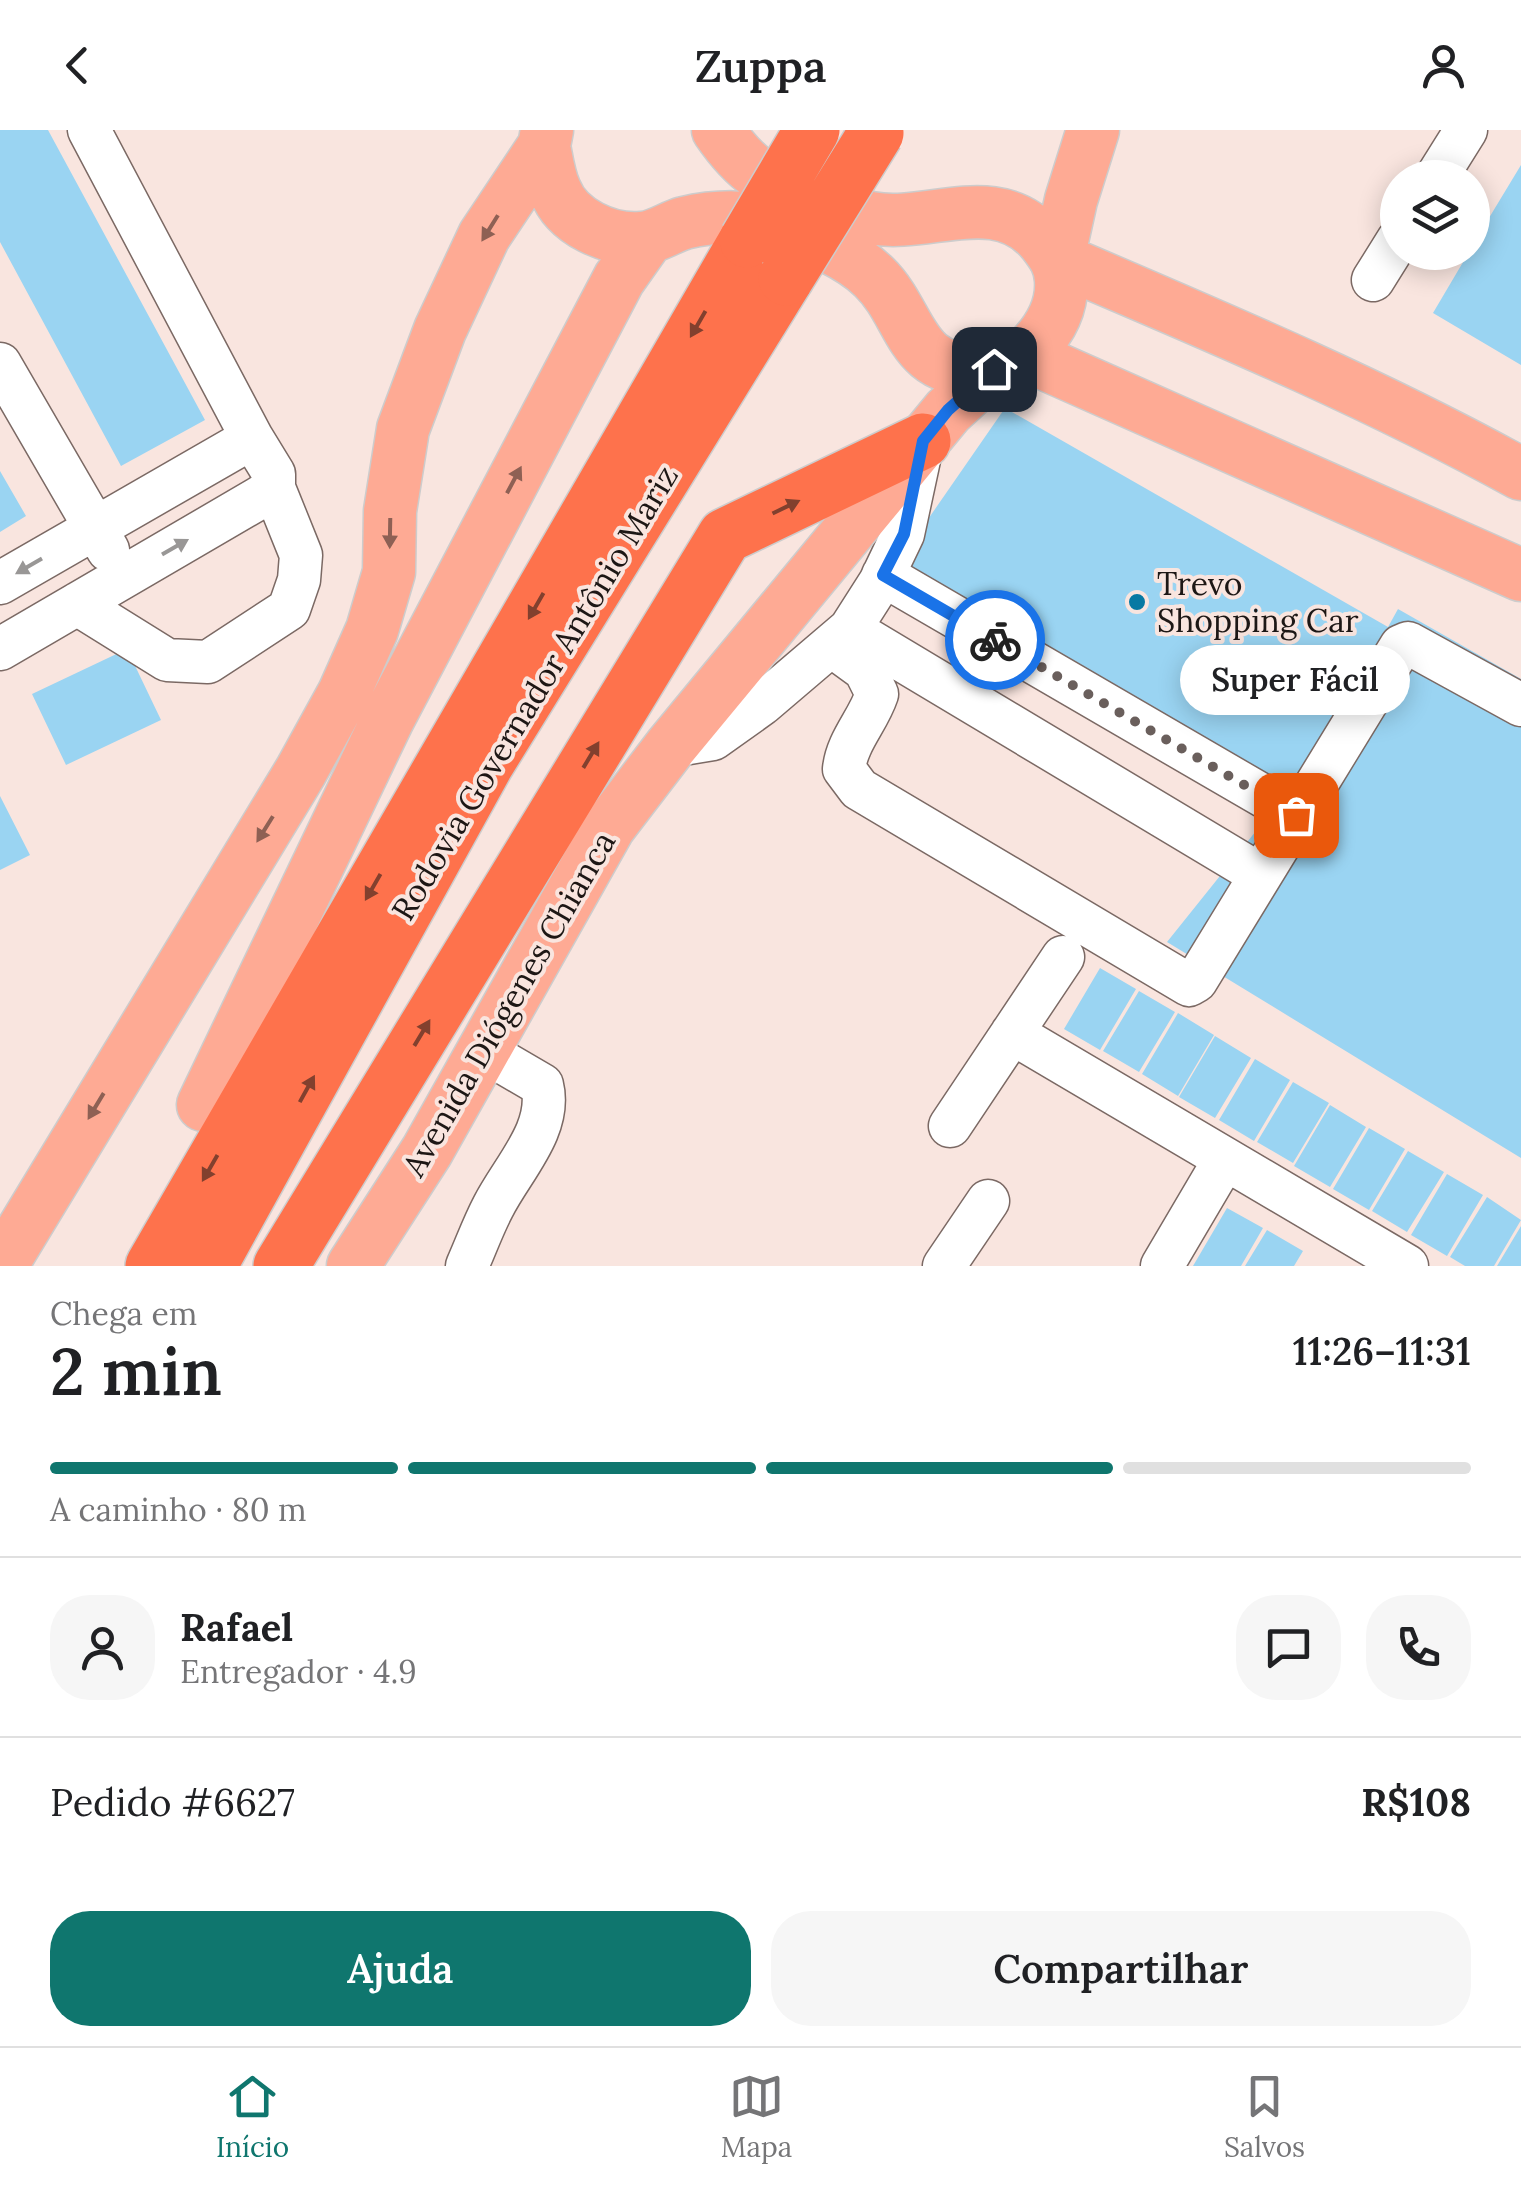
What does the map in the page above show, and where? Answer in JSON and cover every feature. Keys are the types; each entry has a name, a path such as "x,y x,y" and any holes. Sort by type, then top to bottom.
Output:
{"highway":[{"name":"Rodovia Governador Antônio Mariz","path":"153,1266 812,130"},
{"name":"Rodovia Governador Antônio Mariz","path":"209,1266 486,764 877,131"},
{"path":"281,1266 724,536 923,441"}],"main road":[{"path":"718,130 739,157 760,175 845,211 872,219 906,221 960,211 998,213 1033,230 1058,259 1278,353 1439,429 1521,474"},
{"path":"1058,259 1070,200 1093,130"},
{"path":"545,138 556,194 578,220 608,235 648,238 683,224 721,218 778,224 842,255 872,275 892,299 918,347 938,363 966,370 1009,362 1521,575"},
{"path":"1,1266 302,771 344,693 372,630 389,572 390,512 403,429 440,330 484,236 545,138"},
{"path":"203,1105 387,720 608,299 648,238"},
{"name":"Avenida Diógenes Chianca","path":"353,1266 427,1151 609,827 948,410 1047,333 1057,311 1062,283 1058,259"}],"street":[{"path":"77,604 167,660 208,662 289,609 300,580 302,555 274,488 274,474 89,130"},
{"path":"1447,160 1466,130"},
{"path":"1373,280 1380,269"},
{"path":"0,364 122,578"},
{"path":"0,584 252,438"},
{"name":"Avenida Diógenes Chianca","path":"672,746 713,739 762,704 841,637 883,575 904,534 923,441"},
{"path":"4,639 77,604 274,488"},
{"path":"883,575 1296,815"},
{"path":"841,637 1259,874"},
{"path":"841,637 877,694 871,713 846,750 844,769 859,790 1183,985 1196,981 1404,644 1521,705"},
{"path":"950,1126 1063,957"},
{"path":"1012,1032 1407,1266"},
{"path":"467,1266 494,1206 539,1128 546,1102 542,1085 482,1050"},
{"path":"1162,1266 1225,1160"},
{"path":"944,1266 988,1201"}],"building":[{"path":"0,130 48,130 205,420 121,466 0,242"},
{"path":"1521,165 1521,365 1433,313 1458,270 1490,270 1490,216"},
{"path":"1005,408 1388,627 1398,609 1521,679 1521,1158 1167,942 1276,806 888,577"},
{"path":"0,471 26,516 0,532"},
{"path":"127,649 161,720 66,765 32,694"},
{"path":"0,796 30,855 0,870"},
{"path":"1100,968 1136,989 1100,1050 1064,1029"},
{"path":"1139,991 1175,1012 1139,1072 1103,1051"},
{"path":"1178,1013 1214,1035 1178,1096 1142,1074"},
{"path":"1215,1036 1251,1058 1215,1118 1179,1097"},
{"path":"1255,1059 1290,1080 1254,1141 1219,1120"},
{"path":"1293,1082 1329,1103 1293,1163 1257,1142"},
{"path":"1330,1105 1366,1127 1330,1187 1294,1166"},
{"path":"1369,1128 1405,1149 1369,1210 1333,1189"},
{"path":"1408,1151 1444,1172 1407,1232 1372,1211"},
{"path":"1447,1174 1483,1195 1447,1256 1411,1235"},
{"path":"1487,1197 1521,1220 1494,1266 1465,1266 1450,1257"},
{"path":"1227,1208 1263,1228 1241,1266 1193,1266"},
{"path":"1521,1226 1521,1266 1497,1266"},
{"path":"1267,1230 1303,1251 1294,1266 1245,1266"}],"way so far":[{"path":"995,640 1296,815"}],"place":[{"name":"Trevo Shopping Car","path":"1137,602"},
{"name":"Super Fácil","path":"1296,815"}],"route":[{"path":"994,369 948,410 923,441 904,534 883,575 995,640"}]}
